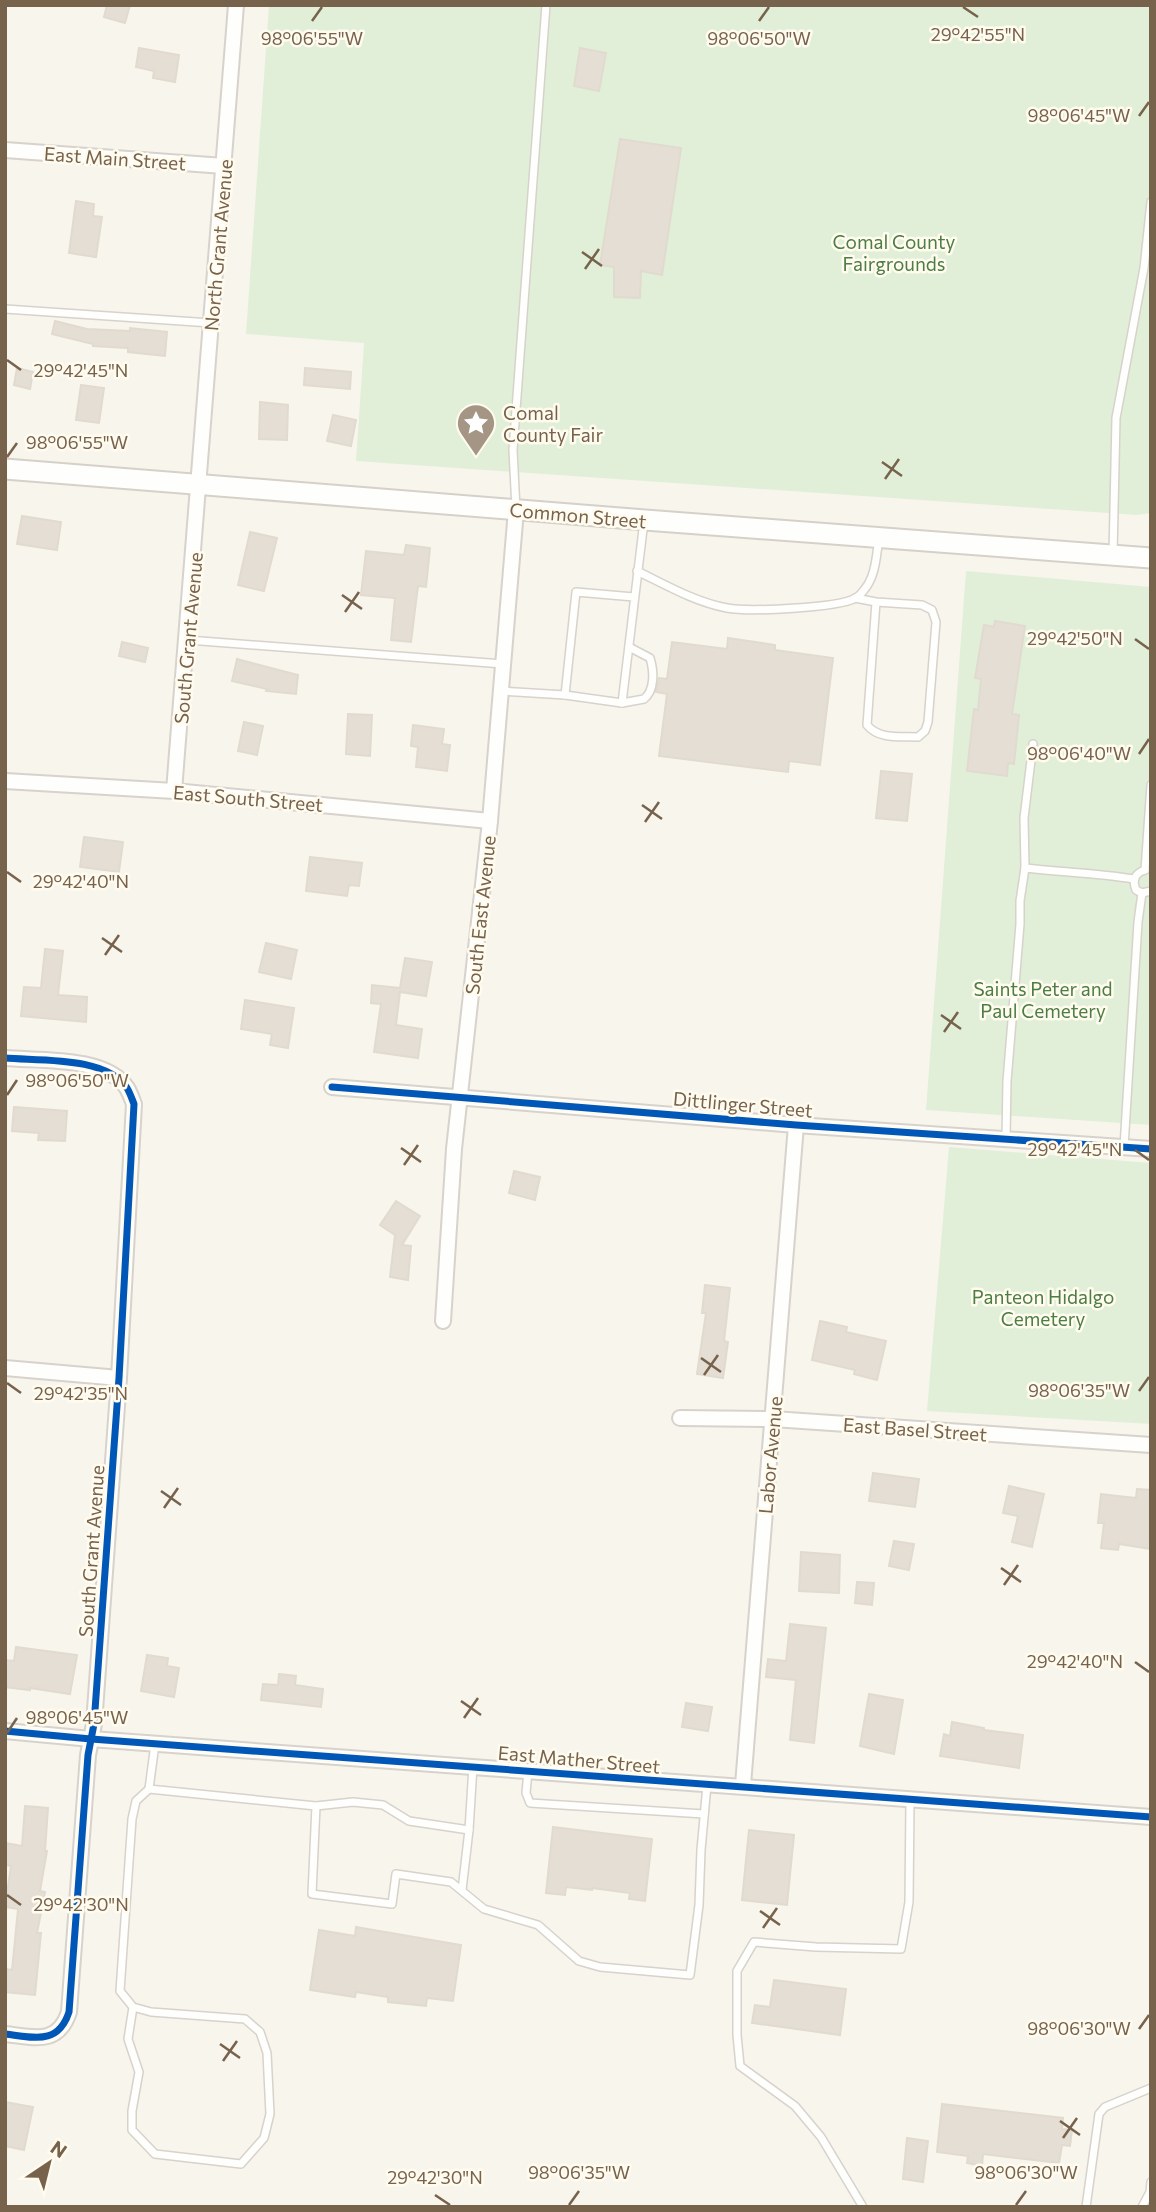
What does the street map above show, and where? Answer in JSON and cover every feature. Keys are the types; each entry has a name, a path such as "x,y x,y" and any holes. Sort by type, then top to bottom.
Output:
{"main road":[{"name":"Common Street","path":"5,469 1151,558"}],"street":[{"name":"North Grant Avenue","path":"201,485 236,5"},
{"name":"East Main Street","path":"5,150 225,166"},
{"name":"South Grant Avenue","path":"174,791 201,485"},
{"name":"South East Avenue","path":"443,1321 459,1097 490,821 516,510"},
{"name":"East South Street","path":"5,781 174,791 490,821"},
{"name":"South Grant Avenue","path":"5,1058 87,1064 102,1068 127,1088 134,1104 119,1378 94,1724 88,1755 69,2012 58,2031 41,2038 5,2034"},
{"name":"Dittlinger Street","path":"332,1087 796,1125 1151,1149"},
{"name":"Labor Avenue","path":"743,1785 796,1125"},
{"path":"5,1368 119,1378"},
{"name":"East Basel Street","path":"680,1418 773,1419 1151,1445"},
{"name":"East Mather Street","path":"5,1731 1151,1817"}],"lane":[{"path":"516,510 513,450 546,5"},
{"path":"1114,556 1116,418 1144,268 1151,202"},
{"path":"5,309 211,323"},
{"path":"622,703 645,520"},
{"path":"855,598 873,576 880,538"},
{"path":"637,570 682,594 728,608 775,610 823,605 855,598 876,603 922,605 932,610 936,622 928,722 925,731 918,737 881,735 872,732 867,725 876,603"},
{"path":"565,695 576,592 634,597"},
{"path":"187,640 504,664"},
{"path":"501,691 565,695 622,703 644,699 652,691 653,669 650,658 629,648"},
{"path":"1006,1139 1007,1081 1020,901 1025,868 1024,818 1033,744"},
{"path":"1134,879 1140,872 1148,872 1151,785"},
{"path":"1025,868 1134,879"},
{"path":"1124,1147 1138,922 1146,892 1136,890 1134,879"},
{"path":"133,2007 128,2039 139,2072 132,2111 132,2130 155,2154 241,2164 264,2138 271,2114 267,2053 260,2032 245,2019 151,2012 133,2007 120,1991 132,1819 136,1801 149,1789 155,1744"},
{"path":"462,1890 473,1766"},
{"path":"528,1770 526,1793 530,1803 704,1814"},
{"path":"316,1806 312,1894 392,1904 396,1874 451,1882 484,1909 538,1925 579,1961 600,1967 690,1975 699,1905 707,1785"},
{"path":"149,1789 316,1806 353,1802 383,1805 409,1821 469,1830"},
{"path":"863,2207 821,2137 795,2106 740,2066 737,1971 754,1942 901,1949 909,1902 910,1800"},
{"path":"1086,2207 1099,2115 1105,2107 1151,2088"},
{"path":"1142,2207 1150,2192 1151,2182"}],"green space":[{"name":"Comal County Fairgrounds","path":"269,5 1151,5 1151,513 1137,515 356,461 364,343 246,334"},
{"name":"Saints Peter and Paul Cemetery","path":"966,571 1151,587 1151,1125 926,1110"},
{"name":"Panteon Hidalgo Cemetery","path":"949,1147 1151,1163 1151,1424 927,1411"}],"building":[{"path":"107,5 130,5 125,23 104,17"},
{"path":"139,48 179,55 175,82 153,78 154,71 136,67"},
{"path":"580,48 606,53 599,91 574,86"},
{"path":"620,139 681,148 662,275 641,271 640,298 614,297 614,267 600,265"},
{"path":"76,201 94,204 93,216 102,217 96,257 69,253"},
{"path":"55,321 87,329 130,331 130,328 167,332 165,356 128,352 128,348 93,346 52,334"},
{"path":"17,368 33,372 30,389 14,385"},
{"path":"305,368 351,372 350,389 304,385"},
{"path":"81,385 104,388 99,423 76,420"},
{"path":"260,402 288,405 287,440 259,439"},
{"path":"333,415 356,420 351,446 327,441"},
{"path":"22,516 61,522 57,550 17,544"},
{"path":"250,532 277,538 264,591 238,585"},
{"path":"406,545 430,548 426,587 418,586 411,642 391,640 395,598 361,595 366,551 404,555"},
{"path":"995,621 1025,626 1012,714 1019,715 1014,764 1008,763 1007,776 967,771 974,709 978,710 981,679 975,678 984,625 994,627"},
{"path":"728,638 775,645 775,650 833,658 820,765 789,761 788,772 659,756 667,694 656,692 659,678 667,679 672,642 727,649"},
{"path":"122,642 148,648 145,662 119,656"},
{"path":"237,659 298,675 296,694 266,691 267,689 232,681"},
{"path":"348,714 372,715 370,756 346,754"},
{"path":"244,722 263,726 257,755 238,751"},
{"path":"413,725 444,729 442,744 450,745 447,771 416,767 418,747 411,746"},
{"path":"881,771 912,774 907,821 876,818"},
{"path":"84,837 123,842 119,872 80,867"},
{"path":"310,857 362,863 359,886 349,885 347,896 306,891"},
{"path":"266,943 297,950 291,979 259,972"},
{"path":"45,949 63,951 58,995 87,997 86,1022 21,1016 24,987 41,988"},
{"path":"405,958 432,962 426,996 400,992 396,1025 422,1029 418,1058 374,1052 381,1004 371,1003 372,985 400,988"},
{"path":"245,1000 294,1008 288,1048 270,1045 272,1034 241,1029"},
{"path":"14,1107 67,1111 65,1141 38,1140 39,1133 12,1131"},
{"path":"514,1171 540,1177 535,1200 509,1193"},
{"path":"396,1201 420,1216 402,1245 411,1246 408,1280 390,1277 395,1235 380,1225"},
{"path":"705,1285 730,1288 724,1341 728,1342 723,1378 697,1374 706,1313 702,1313"},
{"path":"820,1321 847,1327 846,1332 886,1341 877,1380 854,1374 855,1370 812,1360"},
{"path":"873,1473 919,1479 915,1507 869,1501"},
{"path":"1009,1486 1044,1494 1032,1547 1012,1542 1018,1516 1003,1513"},
{"path":"1137,1489 1151,1490 1151,1549 1119,1544 1118,1550 1101,1548 1104,1523 1098,1523 1101,1494 1136,1498"},
{"path":"894,1541 914,1544 909,1570 889,1566"},
{"path":"801,1552 840,1555 839,1593 799,1591"},
{"path":"857,1582 874,1583 872,1605 855,1603"},
{"path":"790,1624 826,1628 814,1743 790,1740 796,1680 766,1677 768,1659 786,1661"},
{"path":"16,1647 77,1655 70,1694 5,1687 5,1660 14,1661"},
{"path":"147,1655 168,1658 167,1666 179,1668 174,1697 141,1691"},
{"path":"279,1674 296,1676 295,1685 323,1689 321,1707 261,1700 263,1684 278,1685"},
{"path":"869,1694 903,1700 894,1754 860,1746"},
{"path":"686,1703 712,1707 708,1731 682,1727"},
{"path":"952,1722 984,1730 1023,1735 1019,1768 940,1756 944,1734 950,1736"},
{"path":"25,1806 48,1808 47,1851 40,1891 45,1892 37,1933 41,1933 35,1995 5,1992 5,1969 12,1970 18,1909 5,1907 11,1866 5,1865 5,1843 22,1846"},
{"path":"553,1827 652,1839 645,1901 629,1899 630,1893 592,1888 566,1887 565,1895 546,1893"},
{"path":"749,1830 794,1835 787,1905 742,1900"},
{"path":"356,1927 461,1945 453,2001 427,1998 426,2006 388,2002 388,1997 356,1992 355,1997 310,1990 319,1930 355,1936"},
{"path":"774,1980 846,1989 840,2035 752,2023 755,2005 770,2007"},
{"path":"5,2102 33,2107 24,2150 5,2146"},
{"path":"942,2104 1063,2118 1062,2129 1072,2130 1070,2146 1062,2145 1059,2163 983,2154 982,2166 967,2163 968,2156 937,2152"},
{"path":"907,2138 928,2141 923,2182 903,2179"}],"cycle path":[{"path":"5,1058 71,1062 104,1070 127,1088 134,1104 119,1378 94,1724 88,1755 69,2012 64,2023 51,2035 35,2037 5,2034"},
{"path":"332,1087 796,1125 1151,1149"},
{"path":"5,1731 1151,1817"}],"place":[{"name":"Comal County Fair","path":"476,457"}]}
